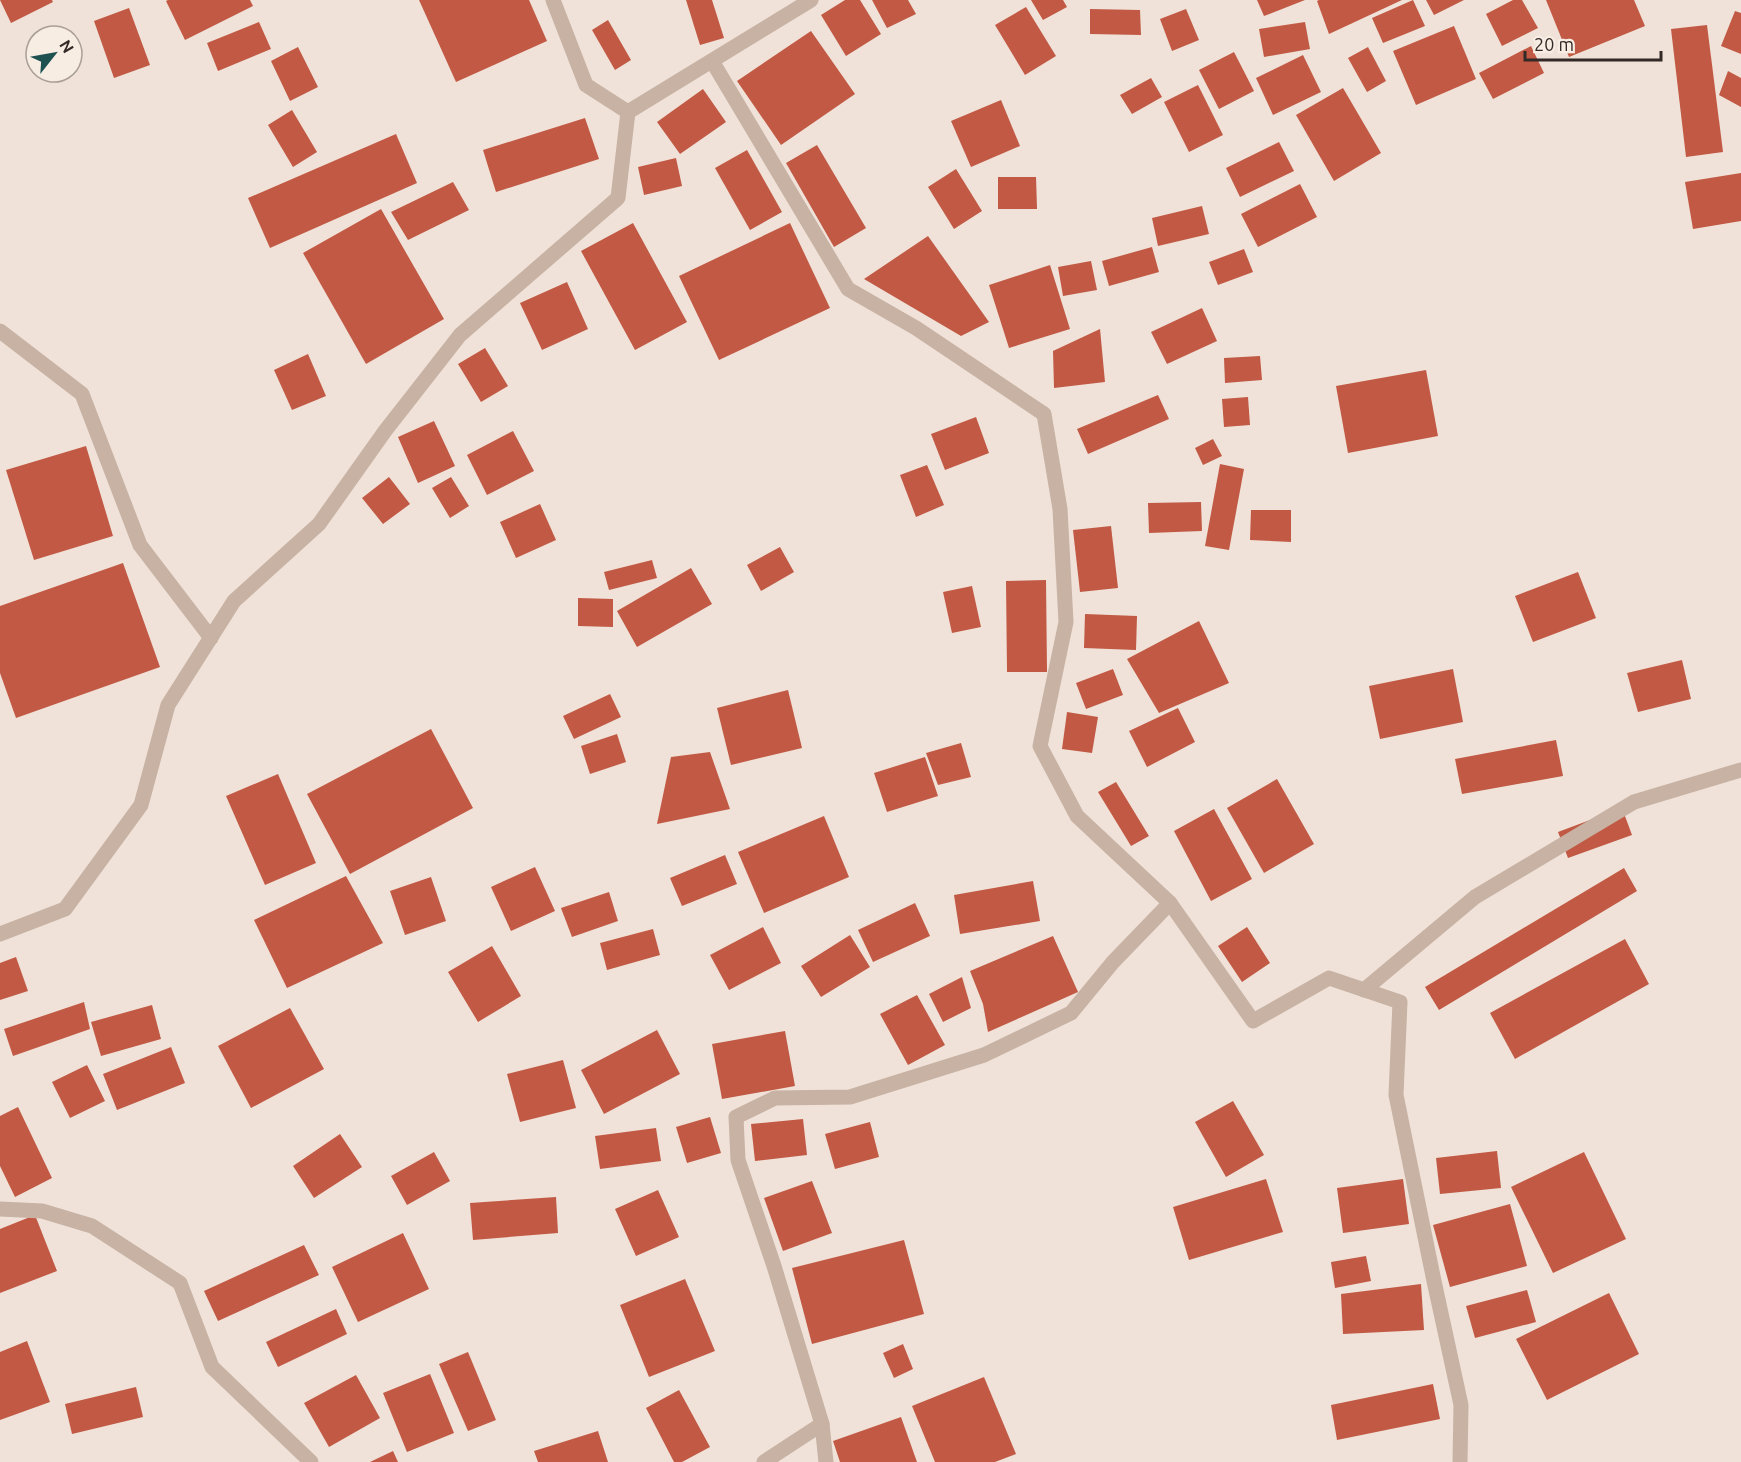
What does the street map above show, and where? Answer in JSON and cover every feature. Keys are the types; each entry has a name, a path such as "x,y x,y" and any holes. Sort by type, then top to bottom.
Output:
{"street":[{"path":"553,0 586,85 628,112"},
{"path":"628,112 811,0"},
{"path":"712,61 848,289 916,328 1044,414 1060,509 1066,622 1040,746 1077,816 1170,903 1253,1022 1329,978 1400,1002 1395,1095 1461,1405 1460,1462"},
{"path":"0,934 65,909 141,805 168,705 234,601 319,524 385,431 460,335 618,198 628,112"},
{"path":"0,331 82,394 140,545 211,638"},
{"path":"1364,990 1475,897 1634,802 1741,770"},
{"path":"826,1462 822,1424 774,1266 738,1160 736,1117 775,1098 850,1097 906,1080 984,1055 1071,1013 1113,962 1170,903"},
{"path":"0,1209 42,1211 92,1226 180,1283 212,1367 311,1462"},
{"path":"764,1462 822,1424"}],"building":[{"path":"0,0 52,0 53,2 11,23"},
{"path":"250,0 253,6 185,40 166,1"},
{"path":"419,0 529,0 547,41 456,82"},
{"path":"686,0 712,0 724,38 700,45"},
{"path":"845,0 860,0 881,34 846,56 821,15"},
{"path":"872,0 908,0 916,14 887,28"},
{"path":"1031,0 1063,0 1067,7 1043,20"},
{"path":"1257,0 1305,0 1264,16"},
{"path":"1402,0 1329,34 1317,1"},
{"path":"1413,0 1425,26 1383,43 1372,18"},
{"path":"1426,0 1464,0 1434,15"},
{"path":"1513,0 1522,0 1538,28 1502,46 1486,14"},
{"path":"1546,0 1634,0 1645,26 1569,57"},
{"path":"1026,7 1056,56 1025,75 995,25"},
{"path":"129,8 150,65 114,78 94,21"},
{"path":"1090,9 1140,10 1141,35 1090,34"},
{"path":"1186,9 1199,40 1172,51 1160,19"},
{"path":"1735,11 1741,13 1741,54 1721,46"},
{"path":"608,20 631,60 615,70 592,30"},
{"path":"259,22 271,49 218,71 207,43"},
{"path":"1305,22 1310,49 1264,57 1259,29"},
{"path":"1707,25 1723,152 1686,157 1671,29"},
{"path":"1454,26 1476,79 1416,105 1393,51"},
{"path":"811,31 855,94 781,145 737,81"},
{"path":"1531,46 1544,73 1493,99 1479,73"},
{"path":"298,47 318,87 290,101 271,61"},
{"path":"1368,47 1386,81 1367,92 1348,58"},
{"path":"1234,52 1254,91 1219,109 1199,70"},
{"path":"1303,55 1321,92 1273,115 1256,78"},
{"path":"1728,71 1741,78 1741,107 1719,95"},
{"path":"1151,78 1162,97 1132,114 1120,95"},
{"path":"1198,85 1223,135 1189,152 1164,102"},
{"path":"1343,88 1381,153 1334,181 1296,115"},
{"path":"703,89 726,122 680,154 657,122"},
{"path":"1001,100 1020,146 971,167 951,121"},
{"path":"292,110 317,152 293,167 268,125"},
{"path":"585,118 599,159 496,192 483,150"},
{"path":"396,134 417,183 270,248 248,198"},
{"path":"1279,142 1294,171 1240,197 1226,168"},
{"path":"817,145 866,228 834,247 786,163"},
{"path":"747,150 782,212 750,230 715,168"},
{"path":"676,158 682,186 644,195 638,167"},
{"path":"956,169 982,211 954,229 928,187"},
{"path":"1741,173 1741,221 1693,229 1685,182"},
{"path":"998,177 1036,177 1037,209 998,209"},
{"path":"453,182 469,210 408,240 391,212"},
{"path":"1300,184 1317,217 1258,247 1241,214"},
{"path":"1202,206 1209,234 1158,246 1152,218"},
{"path":"381,209 444,319 366,364 303,253"},
{"path":"633,223 687,322 635,350 581,251"},
{"path":"790,223 830,308 719,360 679,276"},
{"path":"928,236 989,322 961,336 864,279"},
{"path":"1152,247 1159,272 1109,286 1102,261"},
{"path":"1244,249 1253,272 1218,285 1209,262"},
{"path":"1091,261 1097,290 1063,296 1058,267"},
{"path":"1050,265 1070,329 1009,348 989,285"},
{"path":"567,282 588,329 542,350 520,303"},
{"path":"1202,308 1217,341 1167,364 1151,332"},
{"path":"1100,329 1105,382 1054,388 1053,351"},
{"path":"485,348 508,386 481,402 458,364"},
{"path":"308,354 326,396 292,410 274,370"},
{"path":"1260,356 1262,380 1225,383 1224,358"},
{"path":"1426,370 1438,436 1348,453 1336,386"},
{"path":"1158,395 1169,419 1088,454 1077,429"},
{"path":"1248,397 1250,425 1224,427 1222,399"},
{"path":"976,417 989,453 945,470 931,434"},
{"path":"434,421 455,466 418,483 398,437"},
{"path":"513,431 534,471 487,495 467,455"},
{"path":"1213,439 1222,456 1203,465 1195,448"},
{"path":"86,446 113,536 34,560 6,470"},
{"path":"1220,464 1244,469 1229,550 1205,546"},
{"path":"927,465 944,505 916,517 900,475"},
{"path":"389,477 410,504 383,524 362,498"},
{"path":"451,477 469,506 450,518 432,488"},
{"path":"1201,502 1202,531 1149,533 1148,503"},
{"path":"540,504 556,540 516,558 500,522"},
{"path":"1251,510 1291,510 1291,542 1250,540"},
{"path":"1111,526 1118,588 1080,592 1073,530"},
{"path":"780,547 794,572 761,591 747,565"},
{"path":"652,560 657,578 609,590 604,572"},
{"path":"123,563 160,667 16,718 0,673 0,606"},
{"path":"691,568 712,604 637,647 617,611"},
{"path":"1578,572 1596,618 1533,642 1515,596"},
{"path":"1046,580 1047,672 1007,672 1006,581"},
{"path":"972,586 981,627 952,633 943,592"},
{"path":"578,598 613,599 613,627 578,626"},
{"path":"1085,614 1137,616 1136,650 1084,648"},
{"path":"1199,621 1229,683 1159,713 1127,659"},
{"path":"1682,660 1691,699 1638,712 1627,673"},
{"path":"1113,669 1123,695 1086,709 1076,683"},
{"path":"1453,669 1463,722 1380,739 1369,686"},
{"path":"788,690 802,748 731,765 717,708"},
{"path":"610,694 621,717 574,739 563,716"},
{"path":"1178,708 1195,742 1147,767 1129,731"},
{"path":"1067,712 1098,717 1092,753 1062,749"},
{"path":"431,729 473,808 350,874 307,794"},
{"path":"617,734 626,762 590,774 581,746"},
{"path":"1556,740 1563,776 1462,794 1455,759"},
{"path":"961,743 971,777 938,785 926,753"},
{"path":"710,752 730,809 657,824 671,757"},
{"path":"925,757 938,796 887,812 874,773"},
{"path":"278,774 316,863 265,885 226,796"},
{"path":"1277,779 1314,844 1264,873 1227,808"},
{"path":"1116,782 1149,836 1131,846 1098,792"},
{"path":"1622,808 1632,835 1568,858 1558,832"},
{"path":"1214,809 1252,879 1211,901 1174,831"},
{"path":"824,816 849,877 764,913 738,852"},
{"path":"725,855 737,884 682,906 670,878"},
{"path":"535,867 555,911 511,931 491,887"},
{"path":"1624,868 1637,891 1439,1010 1425,987"},
{"path":"346,876 383,943 287,988 254,920"},
{"path":"431,877 446,921 405,935 390,891"},
{"path":"1033,881 1040,921 960,934 954,895"},
{"path":"609,892 618,921 572,937 561,908"},
{"path":"915,903 930,936 873,962 858,930"},
{"path":"763,927 781,963 729,990 710,955"},
{"path":"1247,927 1270,963 1242,982 1218,946"},
{"path":"653,929 660,955 607,970 600,943"},
{"path":"850,935 870,967 821,997 801,966"},
{"path":"1053,936 1078,992 988,1032 983,1004 970,971"},
{"path":"1625,939 1649,984 1515,1059 1490,1013"},
{"path":"492,946 521,996 478,1022 448,972"},
{"path":"16,957 28,991 0,1000 0,963"},
{"path":"962,977 971,1008 943,1022 929,994"},
{"path":"917,995 945,1045 908,1065 880,1014"},
{"path":"84,1002 90,1029 13,1056 4,1029"},
{"path":"152,1005 161,1039 101,1056 91,1022"},
{"path":"290,1008 324,1069 251,1108 218,1046"},
{"path":"657,1030 680,1074 604,1114 581,1070"},
{"path":"785,1031 795,1086 722,1099 712,1044"},
{"path":"171,1047 185,1083 117,1110 103,1074"},
{"path":"563,1060 576,1108 520,1122 507,1074"},
{"path":"87,1065 105,1101 70,1118 52,1082"},
{"path":"1233,1101 1264,1155 1226,1177 1195,1122"},
{"path":"18,1107 52,1178 15,1197 0,1166 0,1116"},
{"path":"710,1117 721,1153 687,1163 676,1127"},
{"path":"803,1119 807,1155 755,1161 751,1124"},
{"path":"870,1122 879,1157 835,1169 825,1134"},
{"path":"656,1128 661,1161 600,1169 595,1136"},
{"path":"340,1134 362,1167 314,1198 293,1166"},
{"path":"1497,1151 1501,1188 1440,1194 1436,1158"},
{"path":"434,1152 450,1181 407,1205 391,1176"},
{"path":"1584,1152 1626,1239 1553,1273 1511,1187"},
{"path":"1266,1179 1283,1232 1189,1260 1173,1207"},
{"path":"1403,1179 1409,1224 1343,1233 1337,1188"},
{"path":"812,1181 832,1233 783,1251 764,1198"},
{"path":"658,1190 679,1237 636,1256 615,1209"},
{"path":"556,1197 558,1233 473,1240 470,1203"},
{"path":"1510,1204 1527,1266 1450,1287 1433,1225"},
{"path":"35,1215 57,1271 0,1293 0,1229"},
{"path":"403,1233 429,1289 358,1322 332,1267"},
{"path":"904,1240 924,1314 812,1344 792,1268"},
{"path":"304,1245 319,1275 218,1321 204,1291"},
{"path":"1366,1256 1371,1281 1335,1288 1331,1262"},
{"path":"685,1279 715,1351 649,1377 620,1305"},
{"path":"1421,1284 1424,1330 1343,1334 1341,1294"},
{"path":"1527,1290 1536,1322 1475,1338 1466,1306"},
{"path":"1609,1293 1639,1354 1547,1400 1516,1339"},
{"path":"336,1309 347,1334 278,1367 266,1342"},
{"path":"27,1341 50,1402 0,1420 0,1352"},
{"path":"903,1344 913,1369 894,1378 883,1353"},
{"path":"468,1352 496,1420 468,1431 439,1364"},
{"path":"430,1374 454,1433 407,1452 383,1393"},
{"path":"356,1375 380,1418 329,1447 304,1403"},
{"path":"984,1377 1016,1454 995,1462 935,1462 912,1406"},
{"path":"1433,1384 1440,1419 1337,1440 1331,1405"},
{"path":"136,1387 143,1417 72,1434 65,1404"},
{"path":"679,1390 710,1447 682,1462 674,1462 646,1408"},
{"path":"901,1417 917,1462 840,1462 833,1441"},
{"path":"598,1431 608,1462 538,1462 534,1451"},
{"path":"393,1451 398,1462 370,1462"}]}
